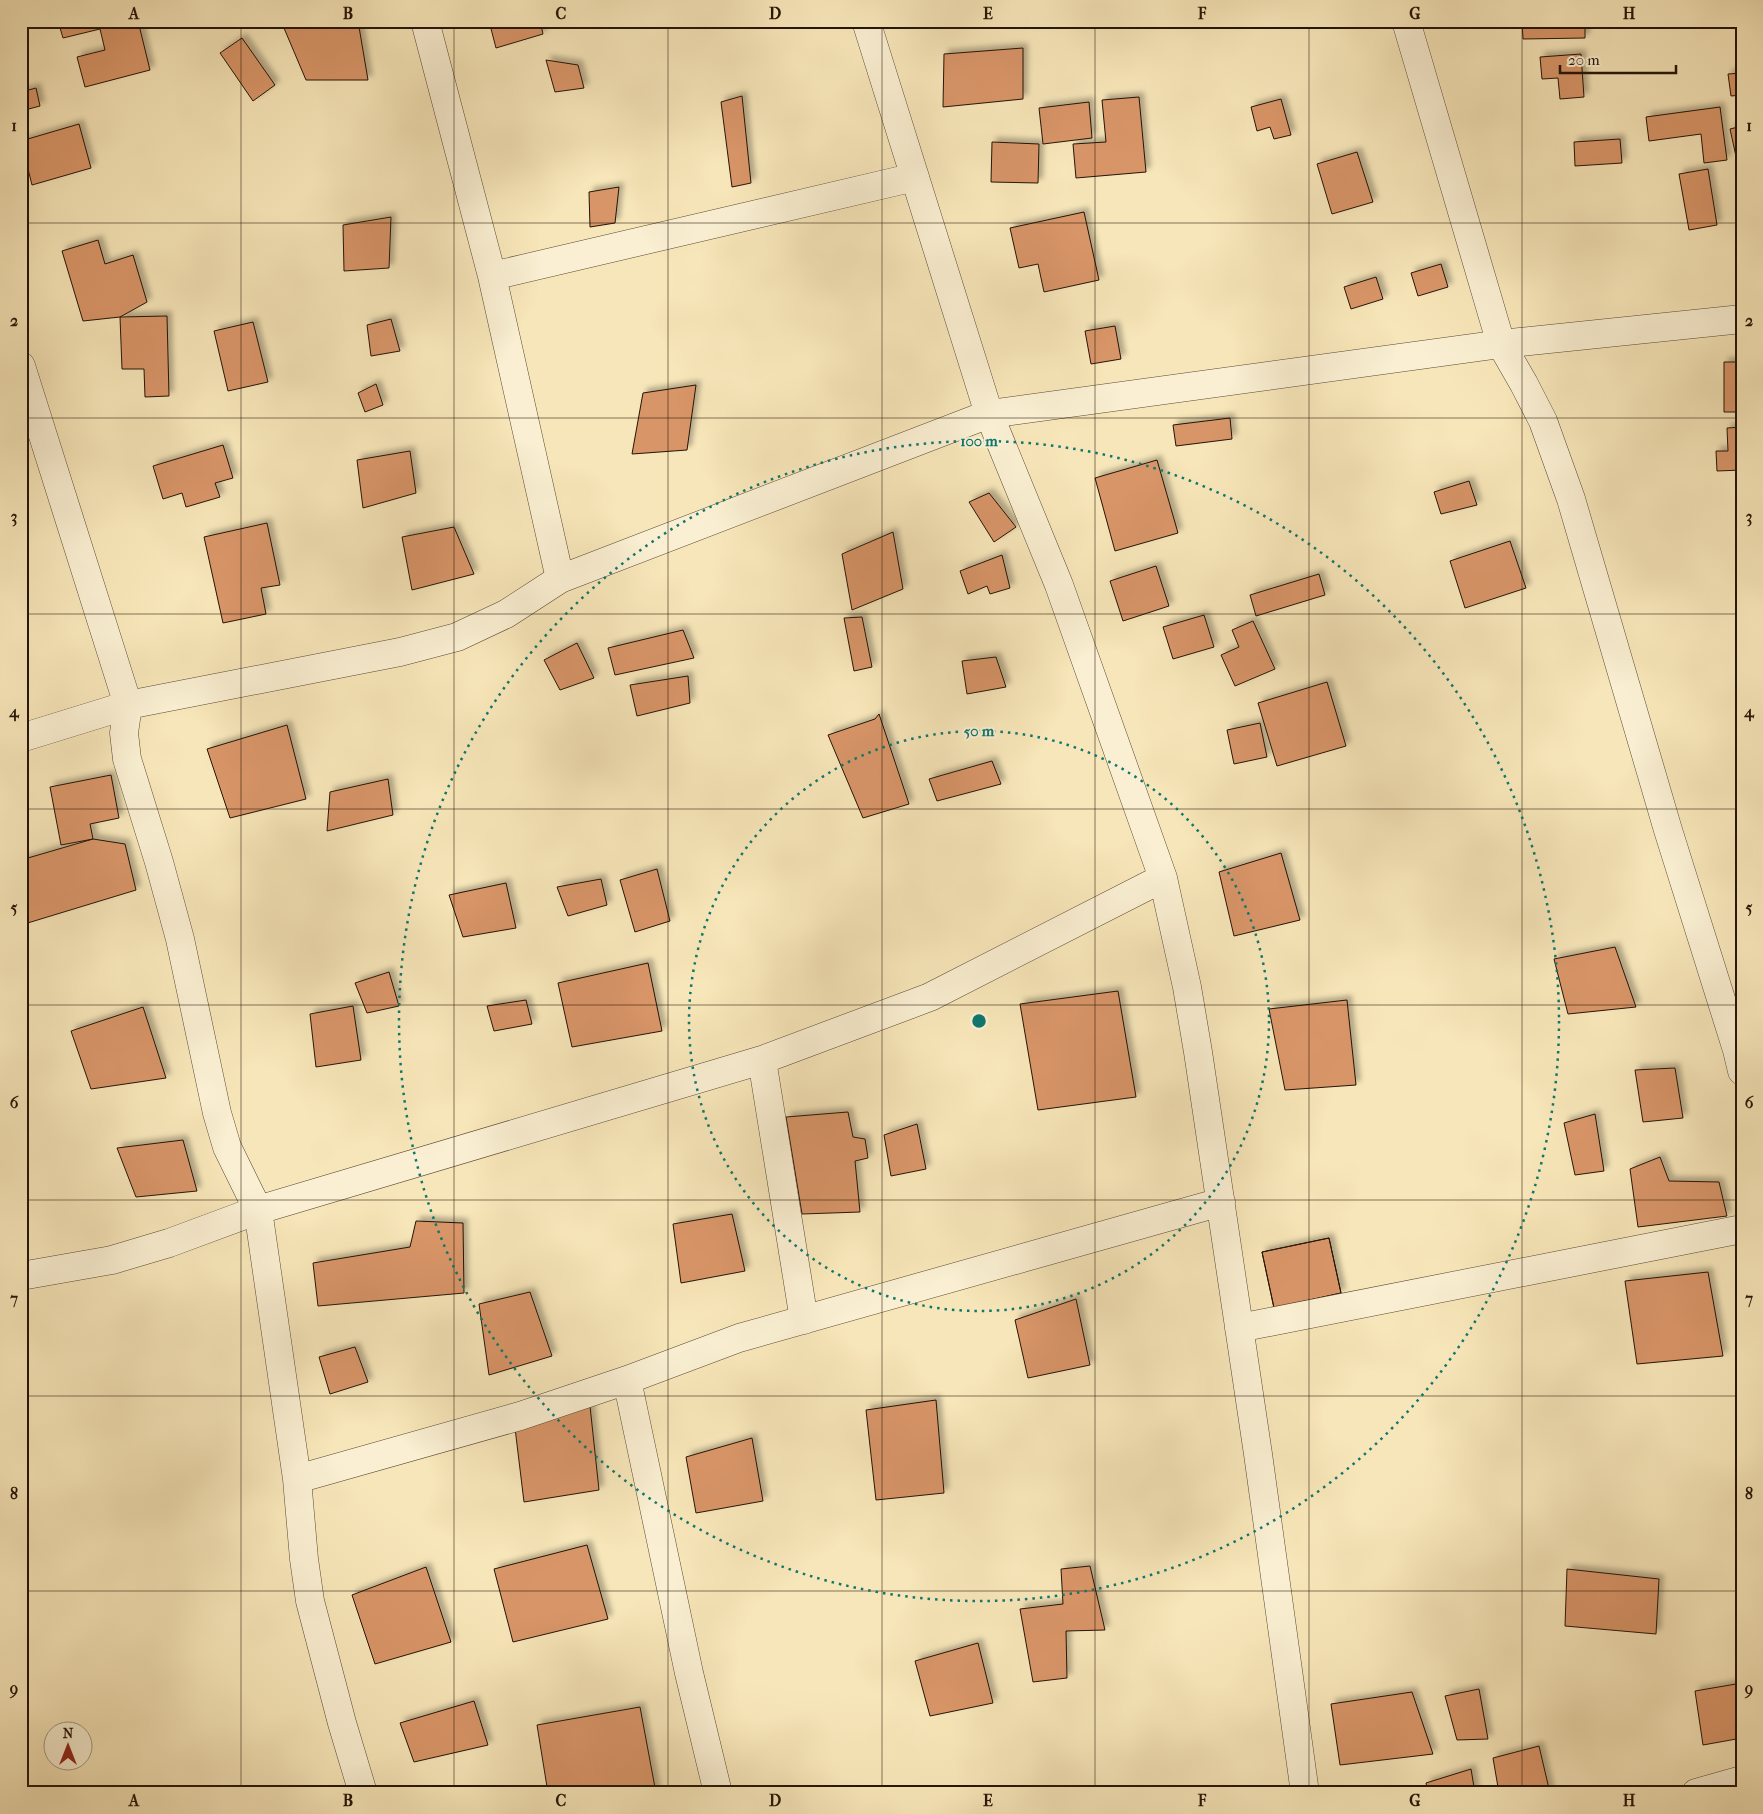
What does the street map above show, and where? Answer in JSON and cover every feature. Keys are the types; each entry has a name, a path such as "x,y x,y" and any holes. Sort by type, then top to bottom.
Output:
{"street":[{"path":"425,21 492,276 560,579"},
{"path":"866,21 989,414 1059,584 1163,878 1195,1033 1221,1202 1304,1793"},
{"path":"1406,21 1500,344 1543,421 1571,499 1665,821 1742,1071"},
{"path":"492,276 915,177"},
{"path":"21,738 128,705 400,652 457,637 506,614 560,579 989,414 1500,344 1742,319"},
{"path":"21,366 128,705 124,733 127,759 159,862 180,939 217,1113 227,1147 258,1210 297,1479 304,1559 310,1601 342,1723 364,1793"},
{"path":"21,1276 112,1260 169,1243 258,1210 762,1060 930,997 1163,878"},
{"path":"762,1060 804,1320"},
{"path":"297,1479 520,1416 627,1380 739,1338 1221,1202"},
{"path":"1239,1328 1742,1229"},
{"path":"627,1380 689,1673 718,1793"},
{"path":"1696,1793 1742,1780"}],"building":[{"path":"58,21 138,21 150,70 85,87 77,57 105,50 100,29 63,38"},
{"path":"281,21 358,21 368,80 306,80"},
{"path":"489,21 540,21 543,34 496,48"},
{"path":"1522,21 1585,21 1585,38 1523,39"},
{"path":"242,38 275,85 253,101 220,53"},
{"path":"1023,48 1023,99 943,107 944,54"},
{"path":"1581,54 1584,97 1560,99 1558,78 1542,79 1540,57"},
{"path":"546,60 578,65 584,88 555,92"},
{"path":"1742,73 1742,95 1731,96 1728,74"},
{"path":"36,88 40,106 21,111 21,92"},
{"path":"742,96 751,183 732,187 721,102"},
{"path":"1139,97 1146,172 1076,178 1073,144 1106,142 1102,100"},
{"path":"1281,99 1291,135 1274,139 1270,127 1257,131 1251,107"},
{"path":"1089,102 1092,138 1043,144 1039,108"},
{"path":"1720,107 1727,160 1704,163 1701,134 1649,141 1646,117"},
{"path":"79,124 91,168 32,185 21,141"},
{"path":"1742,126 1742,184 1730,129"},
{"path":"1620,139 1622,163 1575,166 1574,142"},
{"path":"992,142 1039,144 1038,183 991,182"},
{"path":"1357,152 1373,202 1332,214 1317,164"},
{"path":"1708,169 1717,225 1689,230 1679,174"},
{"path":"619,187 615,223 590,227 589,192"},
{"path":"1084,212 1099,280 1044,292 1038,264 1019,268 1010,228"},
{"path":"391,217 389,268 344,271 343,225"},
{"path":"98,240 105,264 133,255 147,302 120,317 83,321 62,251"},
{"path":"1441,264 1448,287 1418,296 1411,273"},
{"path":"1376,277 1383,299 1351,309 1344,287"},
{"path":"167,316 169,396 145,397 144,369 122,369 120,317"},
{"path":"391,319 400,351 371,356 367,325"},
{"path":"253,322 268,382 228,391 214,331"},
{"path":"1115,326 1121,359 1091,364 1085,331"},
{"path":"1724,362 1742,362 1742,412 1724,412"},
{"path":"376,384 383,405 365,412 358,393"},
{"path":"696,385 687,450 632,454 643,393"},
{"path":"1230,418 1232,439 1176,446 1173,425"},
{"path":"1742,427 1742,470 1717,471 1716,451 1728,451 1727,428"},
{"path":"223,445 233,478 215,483 220,497 186,507 182,493 163,499 153,466"},
{"path":"410,451 416,493 363,508 357,460"},
{"path":"1157,460 1178,533 1115,551 1095,478"},
{"path":"1469,481 1477,505 1441,514 1434,492"},
{"path":"989,493 1016,527 994,542 969,502"},
{"path":"267,523 280,585 261,588 266,614 223,623 204,537"},
{"path":"454,527 474,574 412,590 402,537"},
{"path":"893,532 903,589 852,610 842,554"},
{"path":"1510,541 1526,588 1465,608 1450,561"},
{"path":"1002,555 1010,588 990,594 987,586 968,594 960,571"},
{"path":"1156,566 1169,606 1123,621 1110,581"},
{"path":"1319,574 1325,595 1256,616 1250,595"},
{"path":"1204,615 1214,647 1173,659 1163,627"},
{"path":"862,617 872,667 854,671 844,618"},
{"path":"1253,621 1275,669 1235,686 1221,655 1239,647 1232,630"},
{"path":"683,630 694,658 615,675 608,648"},
{"path":"577,643 594,678 560,690 544,660"},
{"path":"996,657 1006,687 967,694 962,661"},
{"path":"688,676 690,703 637,716 630,685"},
{"path":"1327,682 1346,746 1277,766 1258,703"},
{"path":"879,714 909,804 863,818 828,735 875,719"},
{"path":"1260,723 1267,757 1234,764 1227,730"},
{"path":"287,725 306,799 230,818 207,749"},
{"path":"992,761 1001,784 937,801 929,779"},
{"path":"111,775 119,818 90,824 93,839 61,845 50,787"},
{"path":"388,779 393,815 327,831 330,792"},
{"path":"93,839 125,844 136,890 21,925 21,860"},
{"path":"1281,853 1300,920 1234,936 1219,872"},
{"path":"657,869 670,921 635,932 620,880"},
{"path":"601,879 607,905 568,916 557,887"},
{"path":"506,883 516,928 463,937 449,895"},
{"path":"1615,947 1636,1007 1568,1014 1554,959"},
{"path":"648,963 662,1031 572,1047 558,983"},
{"path":"389,972 399,1006 367,1013 355,983"},
{"path":"1118,991 1136,1097 1038,1110 1020,1004"},
{"path":"526,1000 532,1024 494,1031 487,1006"},
{"path":"1347,1000 1356,1085 1285,1090 1269,1009"},
{"path":"353,1006 361,1060 316,1067 310,1014"},
{"path":"143,1007 166,1078 91,1089 71,1031"},
{"path":"1675,1068 1683,1118 1643,1122 1635,1070"},
{"path":"848,1112 853,1137 865,1139 868,1158 855,1161 860,1212 802,1214 786,1117"},
{"path":"1595,1114 1604,1171 1575,1175 1564,1123"},
{"path":"917,1124 926,1169 891,1176 884,1135"},
{"path":"183,1140 197,1191 136,1197 117,1148"},
{"path":"1660,1157 1669,1181 1719,1182 1727,1216 1638,1227 1630,1169"},
{"path":"732,1214 745,1271 681,1283 673,1224"},
{"path":"416,1221 463,1223 464,1293 318,1306 313,1263 410,1247"},
{"path":"1329,1238 1341,1293 1274,1308 1262,1252"},
{"path":"1329,1238 1341,1293 1274,1308 1262,1252"},
{"path":"1708,1272 1723,1356 1637,1364 1625,1281"},
{"path":"530,1292 552,1356 489,1375 479,1304"},
{"path":"1076,1299 1090,1365 1028,1378 1015,1320"},
{"path":"355,1347 368,1382 330,1394 319,1357"},
{"path":"936,1400 944,1493 876,1500 866,1410"},
{"path":"590,1406 599,1490 524,1502 515,1428"},
{"path":"752,1438 763,1501 696,1513 686,1457"},
{"path":"587,1545 608,1619 513,1642 494,1569"},
{"path":"1090,1566 1105,1630 1066,1631 1067,1678 1033,1682 1020,1609 1063,1604 1061,1569"},
{"path":"426,1567 451,1642 375,1664 352,1595"},
{"path":"1567,1569 1659,1579 1656,1634 1565,1626"},
{"path":"978,1643 993,1703 930,1716 915,1661"},
{"path":"1742,1683 1742,1738 1703,1745 1695,1691"},
{"path":"1479,1689 1488,1739 1457,1740 1445,1696"},
{"path":"1412,1692 1433,1754 1340,1765 1331,1704"},
{"path":"474,1701 488,1745 414,1762 400,1723"},
{"path":"640,1707 656,1793 548,1793 537,1725"},
{"path":"1539,1746 1550,1793 1499,1793 1493,1758"},
{"path":"1471,1769 1475,1793 1428,1793 1426,1783"}]}
